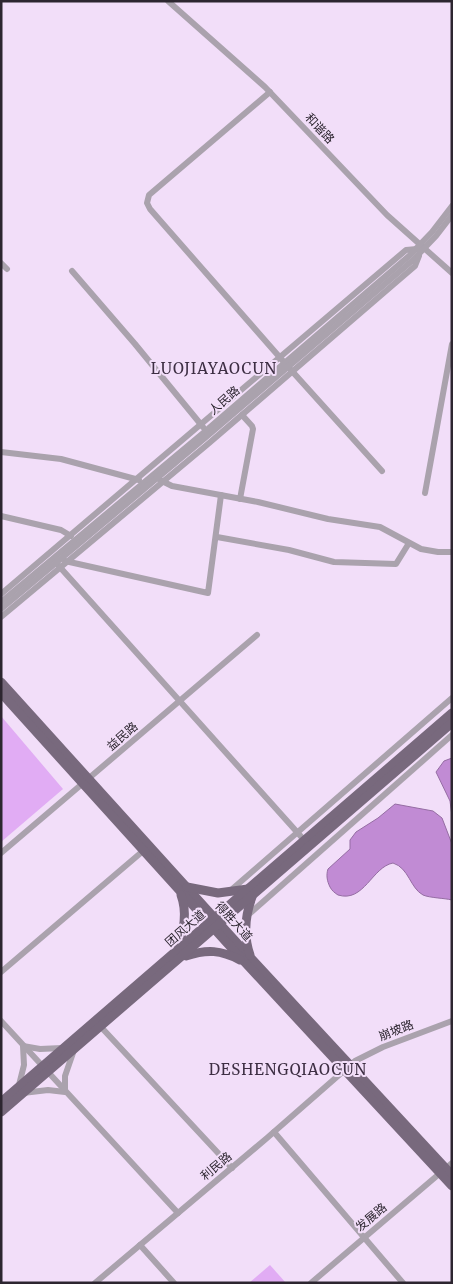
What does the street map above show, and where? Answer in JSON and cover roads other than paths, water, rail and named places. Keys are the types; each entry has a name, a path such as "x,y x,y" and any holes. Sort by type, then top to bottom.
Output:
{"main road":[{"name":"得胜大道","path":"1,682 143,851 182,888"},
{"name":"得胜大道","path":"1,693 86,782 348,1068 447,1170 452,1186"},
{"name":"团风大道","path":"252,892 304,841 452,713"},
{"name":"团风大道","path":"1,1112 20,1091 452,723"},
{"path":"182,888 211,892 252,892 247,916 248,960 214,950 179,955 185,916 182,888"},
{"name":"团风大道","path":"70,1048 101,1027 179,955"},
{"name":"团风大道","path":"1,1102 20,1091"}],"street":[{"name":"和谐路","path":"168,1 270,92 420,248 452,273"},
{"path":"270,92 149,194 147,203 150,209 286,365 382,471"},
{"name":"人民路","path":"420,248 452,206"},
{"name":"人民路","path":"1,609 160,480 286,365 436,236 452,215"},
{"path":"1,594 137,479 415,266 420,248"},
{"path":"1,263 7,269"},
{"path":"72,271 135,344 203,428"},
{"path":"424,493 452,344"},
{"path":"67,562 160,480 242,415 286,365"},
{"path":"240,499 253,429 242,415"},
{"name":"人民路","path":"1,602 145,481 203,428"},
{"path":"1,452 61,459 145,481"},
{"path":"160,480 172,486 328,519 380,527 421,549 452,552"},
{"path":"1,617 58,563 67,562 208,593 221,495"},
{"path":"1,516 60,530 71,536"},
{"path":"216,537 289,550 340,562 396,564 409,543"},
{"path":"58,563 304,841"},
{"name":"益民路","path":"1,853 256,635"},
{"path":"229,892 452,698"},
{"path":"247,916 452,735"},
{"path":"1,972 143,851"},
{"path":"1,1021 178,1213"},
{"name":"崩坡路","path":"348,1068 375,1050 452,1021"},
{"path":"101,1027 232,1168"},
{"path":"23,1046 46,1050 70,1048 65,1076 65,1092"},
{"path":"23,1046 23,1071 20,1091 48,1090 65,1092"},
{"name":"利民路","path":"95,1283 348,1068"},
{"path":"274,1132 403,1283"},
{"name":"发展路","path":"311,1283 447,1170"},
{"path":"140,1245 174,1283"}],"district":[{"name":"LUOJIAYAOCUN","path":"214,368"},
{"name":"DESHENGQIAOCUN","path":"288,1069"}]}
